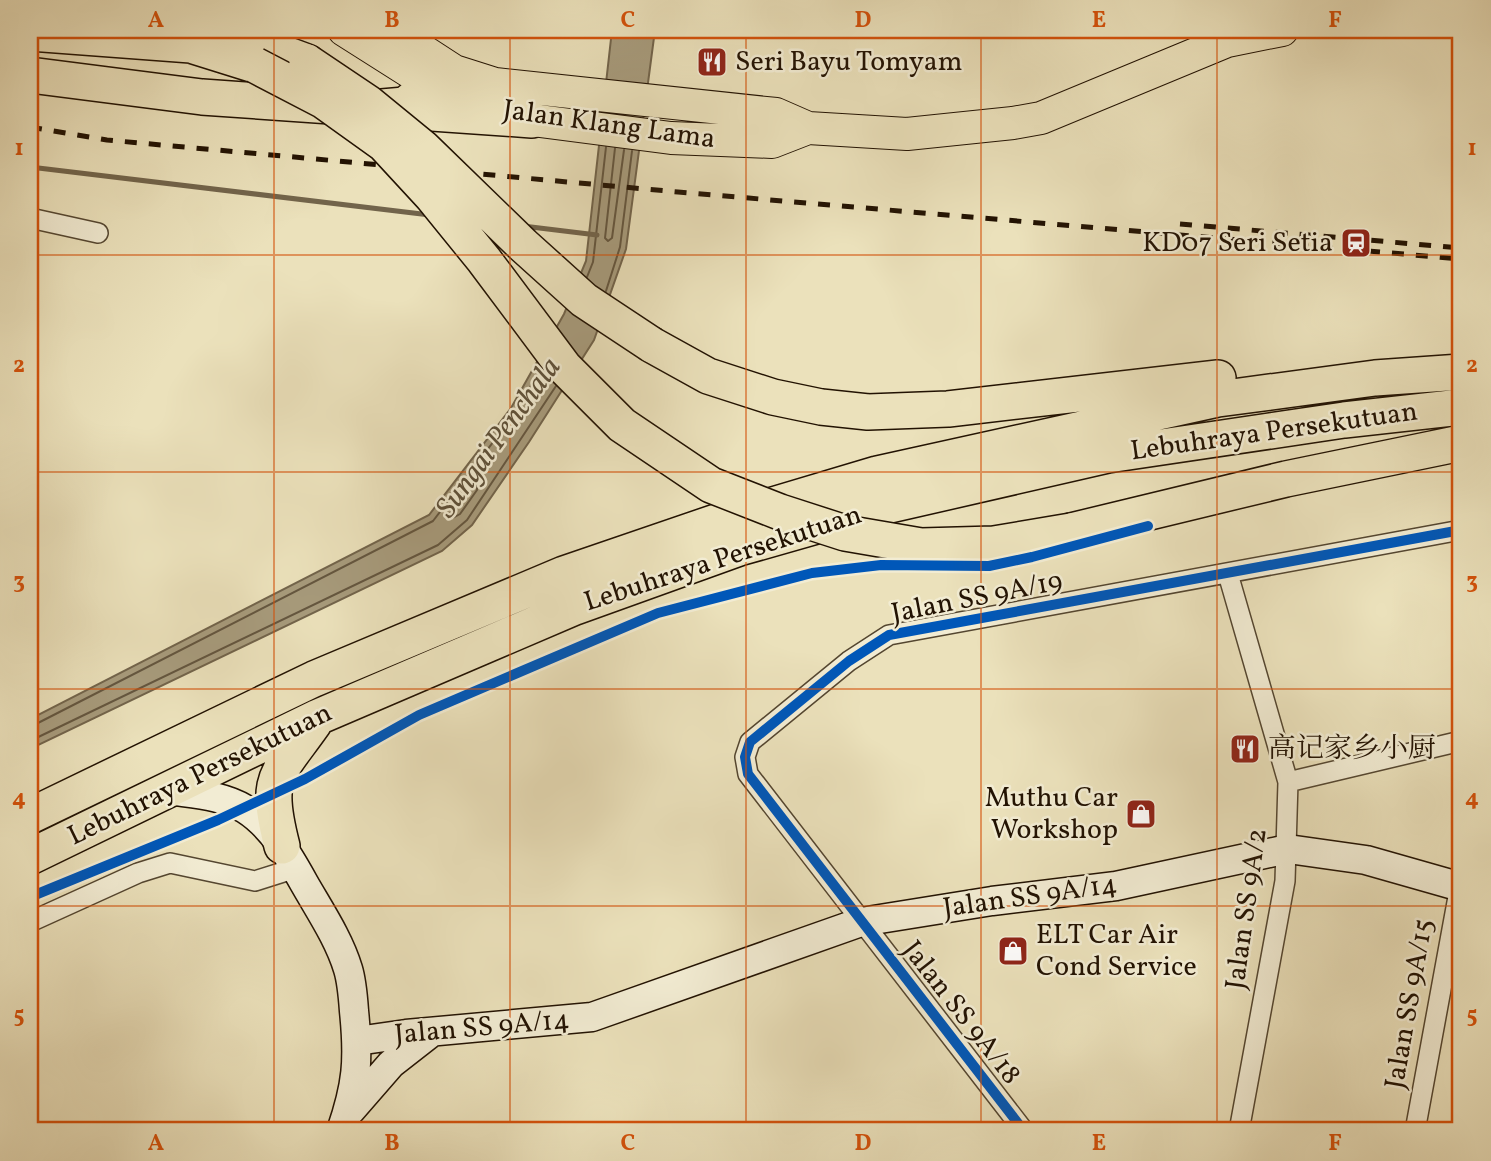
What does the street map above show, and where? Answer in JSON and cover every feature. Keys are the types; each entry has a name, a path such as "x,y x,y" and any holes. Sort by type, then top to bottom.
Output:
{"highway":[{"path":"214,30 242,37 307,62"},
{"path":"247,30 307,62 368,103 423,148 584,300 652,345 708,376 773,397 821,407 868,412 948,409 1275,372 1375,378"},
{"path":"30,33 191,45 255,65 324,102 384,144 432,196 564,367 622,425 711,485 780,512 845,533 921,546 994,544 1071,531 1286,479 1461,443"},
{"path":"362,109 405,105 426,82 426,64 404,39"},
{"path":"30,75 202,97 532,120"},
{"name":"Lebuhraya Persekutuan","path":"30,816 314,678 564,574 719,521 877,474 1218,399 1375,378 1461,372"},
{"name":"Lebuhraya Persekutuan","path":"30,857 318,717 575,607 739,548 890,505 1108,455 1343,419 1461,408"},
{"path":"289,857 273,808 276,778 285,760 318,717"}],"main road":[{"name":"Jalan Klang Lama","path":"344,30 426,82 467,103 532,120 671,138 772,142 807,128"},
{"name":"Jalan Klang Lama","path":"404,39 454,71 495,84 776,114 807,128 907,134 1041,118 1235,35 1282,30"}],"street":[{"path":"30,218 98,233"},
{"name":"Jalan SS 9A/19","path":"861,922 748,774 745,757 750,742 849,662 889,635 1228,575 1461,530"},
{"name":"Jalan SS 9A/2","path":"1228,575 1288,782 1286,881 1239,1131"},
{"path":"1288,782 1461,741"},
{"path":"168,790 219,798 238,805 256,817 289,857 331,931 348,967 357,1041 358,1072 344,1122"},
{"name":"Jalan SS 9A/14","path":"357,1041 592,1017 861,922 992,901 1116,886 1288,849 1366,860 1461,886"},
{"path":"30,922 138,873 170,863 255,881 289,857"},
{"name":"Jalan SS 9A/15","path":"1415,1131 1461,886"},
{"name":"Jalan SS 9A/18","path":"861,922 1024,1131"},
{"path":"344,1122 419,1033 381,1023 351,981"}],"water":[{"name":"Sungai Penchala","path":"612,30 655,30 626,249 594,340 472,525 442,551 30,749 30,719 429,515 511,408 564,314 586,261"}],"waterway":[{"path":"30,167 430,215"},
{"path":"523,226 597,235"}],"railway":[{"path":"30,127 107,140 1461,259"},
{"path":"1180,224 1461,248"}],"cycle path":[{"path":"30,897 218,820 305,779 419,715 658,613 812,573 881,565 989,566 1148,526"},
{"path":"1024,1131 748,774 745,757 750,742 849,661 889,635 1461,530"}],"place":[{"name":"Seri Bayu Tomyam","path":"712,62"},
{"name":"KD07 Seri Setia","path":"1356,243"},
{"name":"高记家乡小厨","path":"1245,749"},
{"name":"Muthu Car Workshop","path":"1141,814"},
{"name":"ELT Car Air Cond Service","path":"1013,951"}]}
